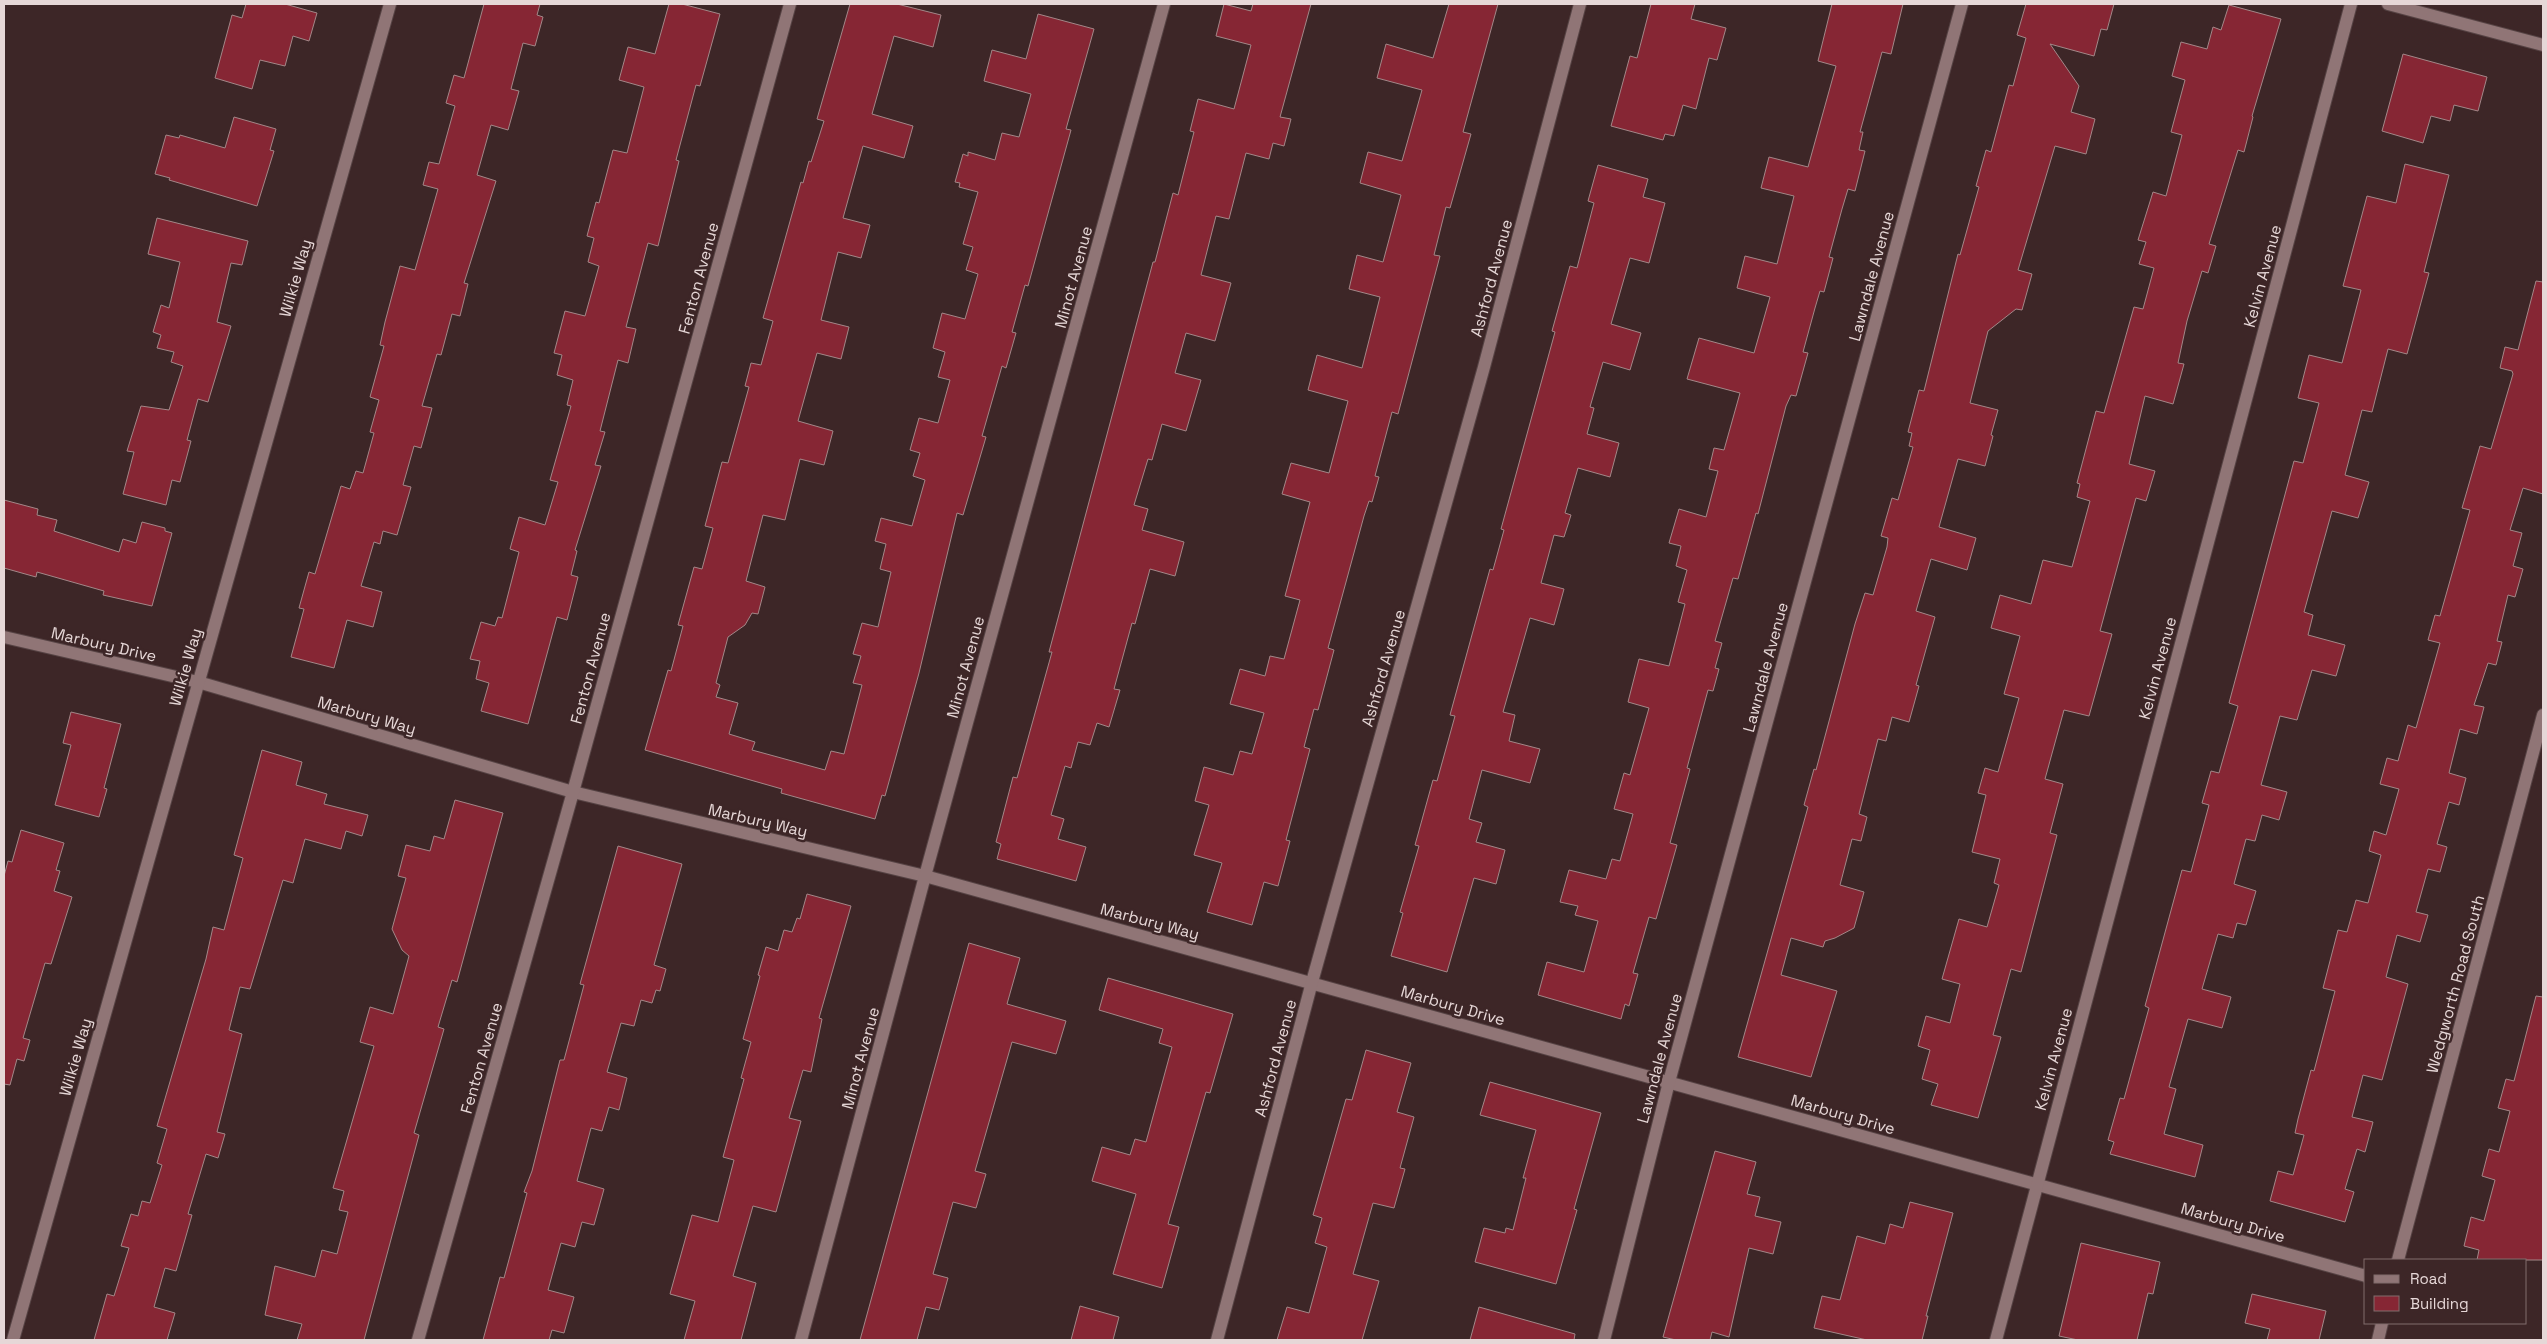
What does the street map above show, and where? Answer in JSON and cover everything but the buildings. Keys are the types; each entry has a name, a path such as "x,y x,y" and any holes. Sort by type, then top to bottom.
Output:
{"street":[{"name":"Wilkie Way","path":"13,1340 390,4"},
{"name":"Fenton Avenue","path":"418,1340 573,792 790,4"},
{"name":"Minot Avenue","path":"801,1340 925,876 1164,4"},
{"name":"Ashford Avenue","path":"1217,1340 1312,982 1484,367 1580,4"},
{"name":"Lawndale Avenue","path":"1604,1340 1669,1082 1962,4"},
{"name":"Kelvin Avenue","path":"1996,1340 2351,4"},
{"path":"2388,4 2543,45"},
{"name":"Marbury Drive","path":"4,637 198,682"},
{"name":"Marbury Way","path":"198,682 573,792 925,876 1312,982"},
{"name":"Wedgworth Road South","path":"2398,1259 2543,715"},
{"name":"Marbury Drive","path":"1312,982 2364,1275"},
{"path":"2378,1340 2382,1324"}]}
